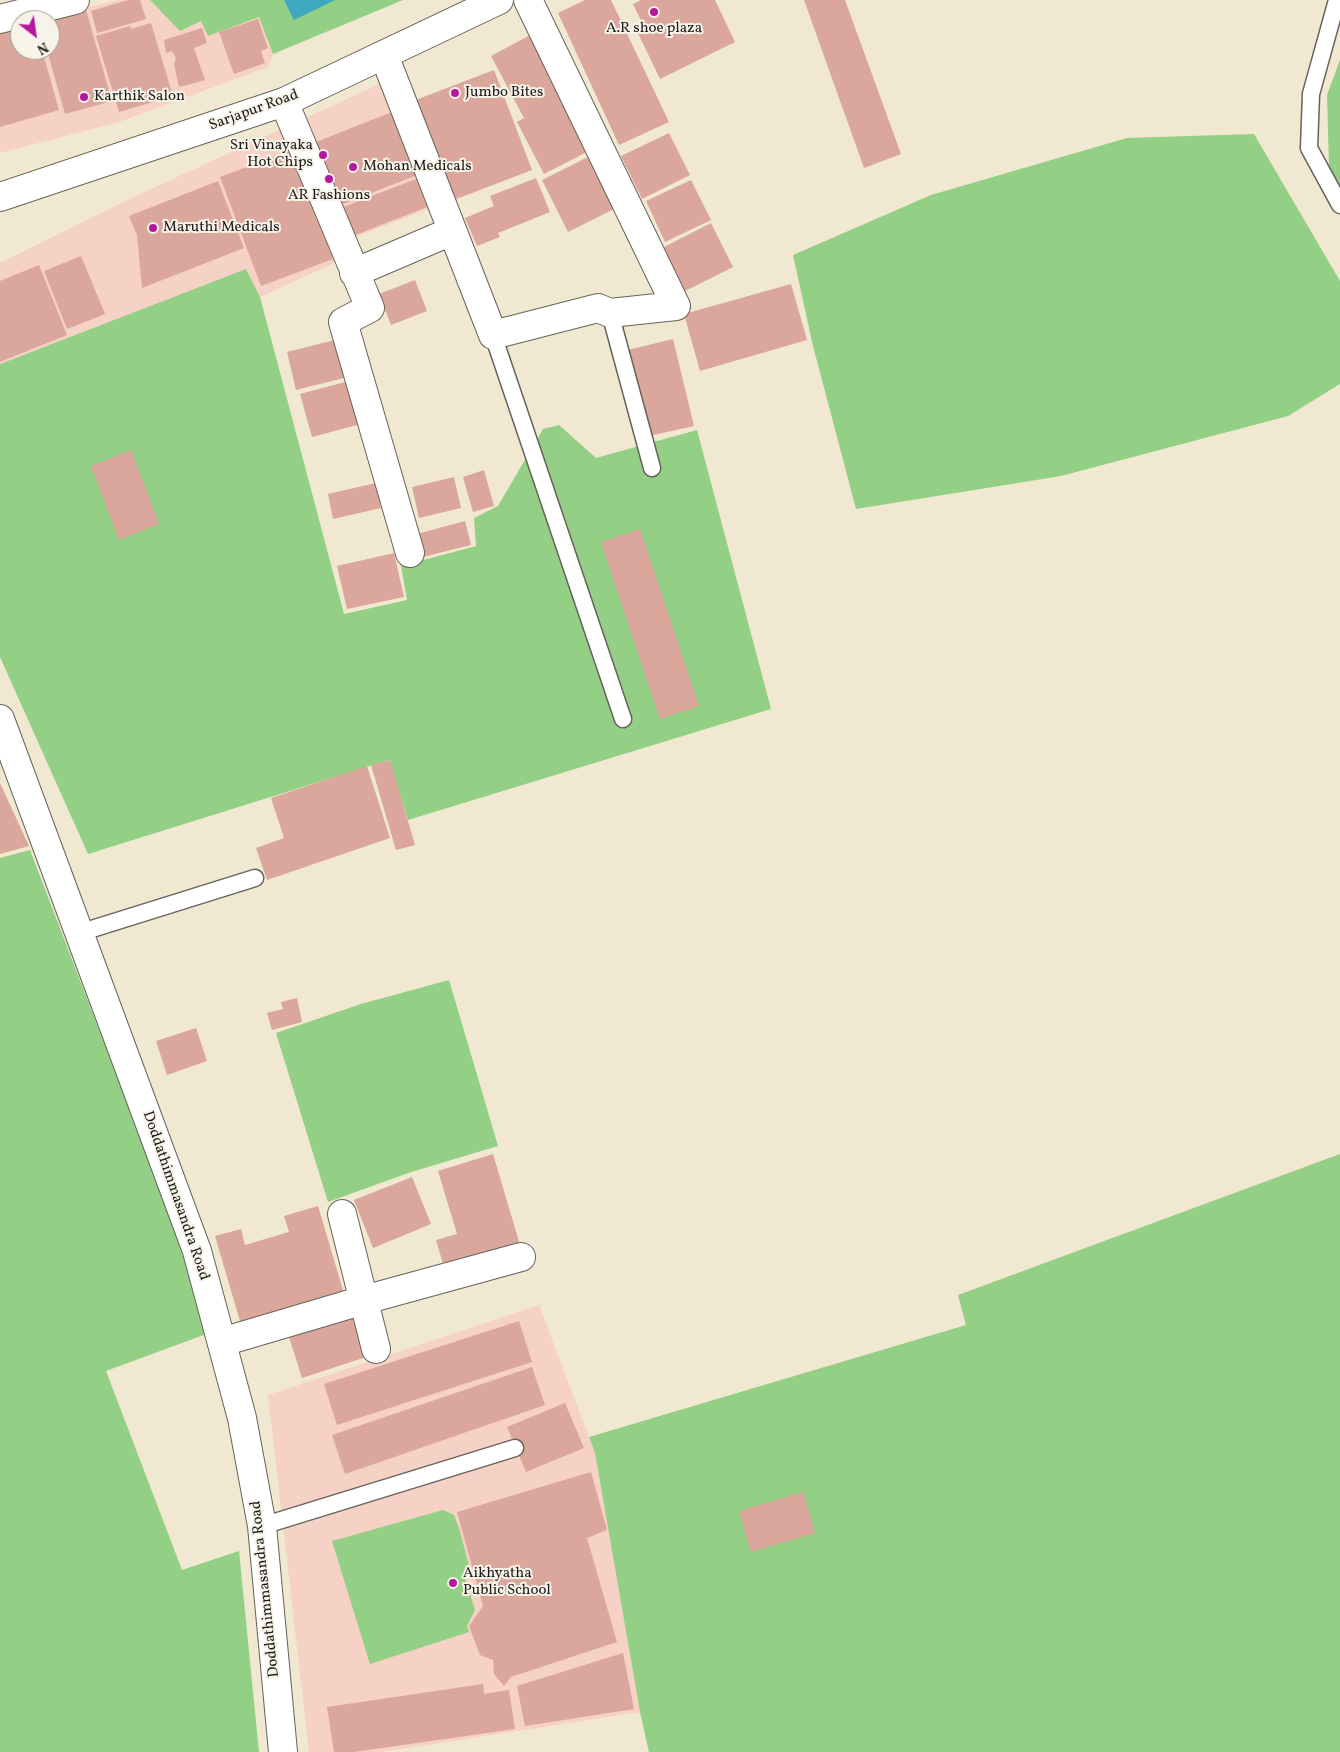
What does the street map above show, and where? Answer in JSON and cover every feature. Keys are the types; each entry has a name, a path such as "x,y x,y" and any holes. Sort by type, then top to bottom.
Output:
{"street":[{"path":"0,19 75,0"},
{"name":"Sarjapur Road","path":"0,197 284,102 499,0"},
{"path":"384,55 493,335 598,308 610,313 676,306 528,0"},
{"path":"284,102 370,308 343,322 410,553"},
{"path":"354,273 452,231"},
{"name":"Doddathimmasandra Road","path":"2,730 197,1251 242,1418 262,1526 283,1752"},
{"path":"342,1214 376,1350"},
{"path":"222,1342 364,1300 521,1257"}],"lane":[{"path":"1337,0 1311,94 1309,148 1340,205"},
{"path":"610,313 652,468"},
{"path":"493,335 623,719"},
{"path":"79,933 255,878"},
{"path":"262,1526 514,1448"}],"shaded area":[{"path":"118,0 150,0 180,30 201,20 208,35 259,17 273,54 268,67 116,123 0,153 0,28 10,39 10,60 60,60 60,14"},
{"path":"388,80 434,207 331,246 336,262 260,297 246,269 0,364 0,263 125,201"},
{"name":"Aikhyatha Public School","path":"539,1305 595,1453 640,1712 382,1752 309,1752 268,1395"}],"green space":[{"path":"150,0 403,0 273,54 259,17 208,36 201,21 180,31"},
{"path":"1340,60 1340,185 1329,167 1327,95"},
{"path":"1254,134 1340,281 1340,384 1288,416 1061,476 856,509 813,346 793,255 931,195 1127,138"},
{"path":"246,269 260,297 344,614 407,600 401,566 476,546 474,518 498,506 543,429 559,425 596,458 697,430 771,709 408,820 389,760 88,854 0,657 0,364"},
{"path":"30,850 159,1186 209,1333 106,1371 182,1570 239,1551 259,1752 0,1752 0,858"},
{"path":"449,980 498,1146 411,1172 328,1202 276,1033 361,1004"},
{"path":"1340,1154 1340,1752 649,1752 640,1712 595,1453 589,1437 966,1325 958,1295"},
{"path":"443,1510 454,1515 471,1573 464,1575 475,1610 467,1626 469,1632 370,1664 332,1541"}],"water":[{"path":"284,0 335,0 294,20"}],"building":[{"path":"128,0 140,0 146,19 97,33 91,11"},
{"path":"585,0 611,0 669,122 619,145 558,13"},
{"path":"641,0 715,0 735,42 660,79 636,29 643,25 633,4"},
{"path":"804,0 845,0 901,154 864,168"},
{"path":"86,10 112,101 65,114 50,60 60,60 60,17"},
{"path":"258,19 268,48 261,51 265,63 234,74 219,32"},
{"path":"151,23 173,96 119,112 96,36 130,26 131,29"},
{"path":"10,28 10,60 45,60 59,110 0,127 0,31"},
{"path":"202,28 207,43 194,48 205,80 179,87 174,64 176,58 172,51 166,53 164,40"},
{"path":"536,32 570,98 561,102 587,152 544,174 517,122 524,118 491,56"},
{"path":"494,70 532,170 451,201 413,101"},
{"path":"392,112 417,175 341,205 316,142"},
{"path":"669,133 690,175 642,199 621,156"},
{"path":"292,150 333,259 261,286 220,177"},
{"path":"588,157 614,209 568,232 542,180"},
{"path":"536,178 550,212 498,233 500,237 477,246 465,218 494,206 490,196"},
{"path":"416,179 427,207 353,236 343,207"},
{"path":"691,180 711,220 665,242 646,201"},
{"path":"218,181 244,248 142,288 137,235 129,216"},
{"path":"711,223 733,267 685,291 664,247"},
{"path":"81,256 105,314 67,329 44,271"},
{"path":"39,265 67,335 0,362 0,281"},
{"path":"415,280 427,311 391,325 379,294"},
{"path":"791,284 807,340 700,371 684,314"},
{"path":"339,339 348,377 296,390 287,352"},
{"path":"673,339 694,426 649,436 628,350"},
{"path":"349,381 361,424 312,437 300,394"},
{"path":"131,450 159,524 119,540 91,466"},
{"path":"484,470 494,506 473,512 463,477"},
{"path":"454,477 461,508 419,518 412,487"},
{"path":"376,483 381,508 333,519 328,494"},
{"path":"465,521 471,545 419,558 413,535"},
{"path":"640,529 699,706 660,719 601,542"},
{"path":"394,553 404,597 347,609 337,566"},
{"path":"390,760 415,845 396,850 371,765"},
{"path":"367,766 390,838 267,880 256,848 284,838 271,798"},
{"path":"0,783 29,846 0,854"},
{"path":"297,998 302,1022 272,1030 267,1013 283,1009 281,1002"},
{"path":"196,1028 207,1061 167,1075 156,1041"},
{"path":"493,1154 520,1245 444,1267 436,1240 457,1234 438,1171"},
{"path":"412,1177 431,1224 373,1248 354,1200"},
{"path":"318,1206 345,1297 242,1328 215,1236 241,1229 245,1245 289,1232 284,1216"},
{"path":"352,1316 366,1357 302,1378 289,1337"},
{"path":"519,1321 532,1362 337,1425 324,1384"},
{"path":"532,1367 545,1405 345,1474 332,1435"},
{"path":"565,1403 584,1448 526,1472 507,1427"},
{"path":"591,1472 607,1530 587,1538 617,1642 511,1677 504,1686 494,1674 493,1660 480,1655 469,1626 483,1606 457,1512"},
{"path":"803,1492 815,1533 751,1552 739,1511"},
{"path":"623,1653 634,1709 525,1726 517,1686"},
{"path":"483,1684 484,1694 509,1690 515,1729 354,1752 334,1752 327,1707"}],"place":[{"name":"A.R shoe plaza","path":"654,12"},
{"name":"Jumbo Bites","path":"455,93"},
{"name":"Karthik Salon","path":"84,97"},
{"name":"Sri Vinayaka Hot Chips","path":"323,155"},
{"name":"Mohan Medicals","path":"353,167"},
{"name":"AR Fashions","path":"329,179"},
{"name":"Maruthi Medicals","path":"153,228"},
{"name":"Aikhyatha Public School","path":"453,1583"}]}
